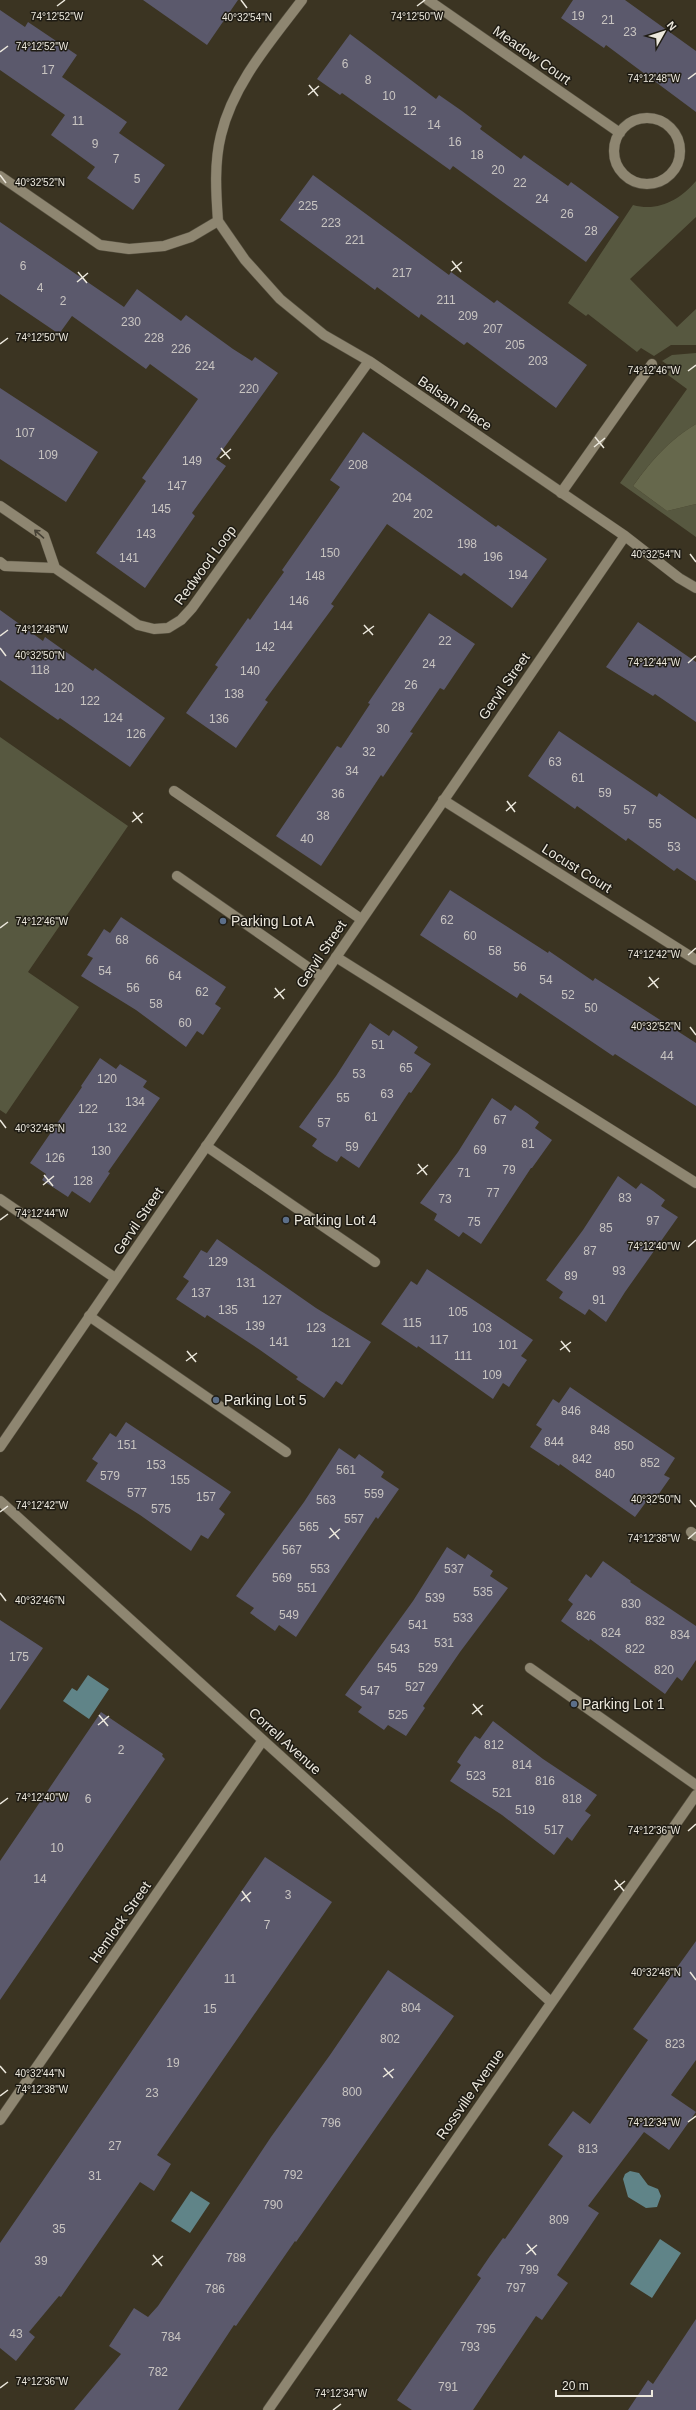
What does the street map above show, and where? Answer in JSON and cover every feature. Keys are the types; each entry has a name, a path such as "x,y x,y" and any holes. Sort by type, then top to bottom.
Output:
{"street":[{"path":"0,176 100,245 129,249 164,246 190,237 218,221 216,187 221,136 235,96 257,61 302,0"},
{"name":"Meadow Court","path":"428,0 620,133"},
{"path":"643,118 654,118 664,123 673,130 680,149 675,170 658,183 637,183 627,178 615,159 614,148 620,133 632,122 643,118"},
{"name":"Balsam Place","path":"218,221 245,260 280,299 324,335 369,362 625,536 679,578 696,588"},
{"name":"Redwood Loop","path":"55,568 138,625 154,629 168,628 181,620 192,608 369,362"},
{"path":"561,493 652,364"},
{"path":"0,506 44,536 55,568 5,566 0,562"},
{"name":"Gervil Street","path":"0,1447 625,536"},
{"path":"174,791 362,919"},
{"name":"Locust Court","path":"443,800 696,960"},
{"path":"177,876 322,977"},
{"path":"336,957 696,1183"},
{"path":"206,1146 375,1262"},
{"path":"0,1199 115,1278"},
{"path":"89,1316 286,1452"},
{"name":"Correll Avenue","path":"0,1501 551,2002"},
{"path":"530,1668 696,1785"},
{"name":"Hemlock Street","path":"0,2120 263,1740"},
{"name":"Rossville Avenue","path":"268,2410 696,1795"}],"green space":[{"path":"696,181 696,217 630,279 677,327 696,309 696,345 671,345 654,356 641,348 637,352 588,314 586,316 568,303 633,205 651,207 668,203 683,194"},
{"path":"696,353 696,424 669,444 633,486 667,511 696,504 696,537 620,483 687,389 668,375 671,367 662,361 672,355"},
{"path":"696,424 696,504 667,511 633,486 669,444"},
{"path":"0,737 128,826 28,972 79,1007 6,1114 0,1110"}],"water":[{"path":"88,1675 109,1689 89,1719 63,1701 72,1688 77,1691"},
{"path":"630,2171 639,2173 648,2185 658,2189 661,2196 657,2207 646,2208 628,2197 623,2179 625,2174"},
{"path":"191,2191 210,2203 190,2233 171,2221"},
{"path":"660,2239 681,2253 652,2298 630,2284"}],"building":[{"path":"143,0 238,0 207,45"},
{"path":"573,0 625,0 696,51 696,112 606,45 604,48 561,18"},
{"path":"0,10 25,27 28,22 77,55 62,77 127,122 119,133 165,165 133,210 87,178 95,167 51,135 65,115 0,70"},
{"path":"350,34 436,99 439,95 462,111 482,126 480,129 521,159 524,155 568,186 571,182 619,217 586,262 453,166 450,170 342,93 340,95 317,79"},
{"path":"313,175 449,275 451,272 494,303 497,300 587,365 556,408 467,342 464,345 421,314 419,318 377,287 375,290 280,220"},
{"path":"0,222 124,307 137,289 181,321 186,315 252,361 255,357 278,373 216,459 226,466 192,513 195,516 145,588 96,553 146,481 142,478 198,399 150,364 146,369 72,316 59,334 0,294"},
{"path":"0,388 98,452 66,502 0,459"},
{"path":"363,432 496,527 498,525 547,559 512,608 464,573 461,576 387,524 331,604 334,606 265,700 268,702 236,748 186,713 218,667 215,665 248,618 250,620 284,572 282,570 340,487 330,480"},
{"path":"0,610 43,641 45,637 93,671 95,668 165,718 130,767 60,718 58,720 0,680"},
{"path":"429,613 475,644 444,690 440,688 410,732 413,733 383,777 381,775 321,866 276,836 337,746 341,748 370,704 368,703"},
{"path":"638,622 696,662 696,722 655,694 653,696 606,667"},
{"path":"559,731 657,797 659,793 696,819 696,881 677,868 674,871 628,838 626,841 577,806 575,809 528,776"},
{"path":"450,890 548,953 549,951 593,981 595,978 696,1043 696,1106 615,1054 613,1056 520,993 517,998 420,935"},
{"path":"121,917 226,987 215,1004 221,1008 203,1035 197,1031 186,1047 136,1010 81,976 93,958 87,955 104,929 110,933"},
{"path":"370,1023 389,1036 393,1030 405,1038 418,1047 414,1053 431,1064 411,1093 409,1092 359,1168 341,1156 337,1162 325,1155 312,1146 317,1139 299,1127 336,1076"},
{"path":"100,1058 116,1069 120,1064 147,1081 143,1087 160,1098 108,1172 110,1173 90,1203 72,1191 68,1197 42,1180 46,1174 30,1163"},
{"path":"492,1098 511,1111 515,1105 527,1113 539,1122 535,1128 552,1140 531,1168 481,1244 463,1232 459,1237 434,1220 437,1214 420,1203 458,1152"},
{"path":"618,1176 636,1189 641,1183 653,1191 665,1200 661,1206 678,1217 625,1292 606,1322 589,1309 585,1315 559,1298 563,1292 546,1280 583,1230"},
{"path":"217,1239 316,1308 371,1342 342,1385 336,1381 324,1398 296,1379 298,1377 260,1350 207,1315 205,1318 176,1299 189,1281 183,1277 201,1250 207,1253"},
{"path":"427,1269 533,1340 521,1356 527,1360 509,1387 503,1383 493,1399 418,1346 417,1348 381,1324 411,1281 417,1285"},
{"path":"570,1387 675,1458 664,1475 670,1478 651,1505 646,1502 635,1517 560,1464 559,1466 530,1447 542,1429 536,1425 553,1399 559,1403"},
{"path":"126,1422 231,1492 219,1509 225,1514 217,1526 208,1539 201,1535 191,1551 140,1515 86,1481 98,1463 92,1459 110,1433 116,1437"},
{"path":"339,1448 355,1459 359,1454 384,1472 381,1477 399,1489 378,1519 376,1517 296,1637 279,1625 275,1631 250,1613 254,1608 236,1596 304,1502"},
{"path":"447,1547 465,1559 468,1554 493,1571 490,1576 508,1588 460,1652 423,1706 425,1708 406,1736 388,1725 384,1730 358,1712 362,1707 345,1695 413,1601"},
{"path":"603,1561 631,1581 630,1582 696,1626 696,1660 682,1681 677,1677 665,1694 590,1639 589,1641 561,1621 573,1604 568,1600 586,1574 591,1578"},
{"path":"0,1620 43,1648 0,1710"},
{"path":"101,1712 163,1754 162,1756 165,1759 0,2000 0,1861"},
{"path":"493,1721 543,1759 597,1795 585,1811 591,1815 572,1841 567,1837 554,1855 502,1815 450,1781 461,1765 457,1762 467,1747 475,1736 480,1739"},
{"path":"265,1857 332,1902 157,2155 171,2164 154,2191 140,2182 61,2297 59,2296 29,2332 35,2337 16,2361 0,2348 0,2243"},
{"path":"696,1941 696,2060 671,2095 696,2112 669,2150 644,2132 588,2206 599,2213 557,2275 568,2283 542,2320 536,2316 473,2410 412,2410 397,2400 481,2278 477,2275 503,2238 505,2239 563,2156 548,2145 573,2111 590,2124 648,2040 633,2029"},
{"path":"388,1970 454,2016 296,2242 295,2241 236,2326 234,2325 178,2410 74,2410 121,2354 109,2346 134,2308 148,2317 158,2306 271,2137 330,2055"},
{"path":"696,2319 696,2410 628,2410 648,2380 653,2384"}],"place":[{"name":"Parking Lot A","path":"223,921"},
{"name":"Parking Lot 4","path":"286,1220"},
{"name":"Parking Lot 5","path":"216,1400"},
{"name":"Parking Lot 1","path":"574,1704"}]}
